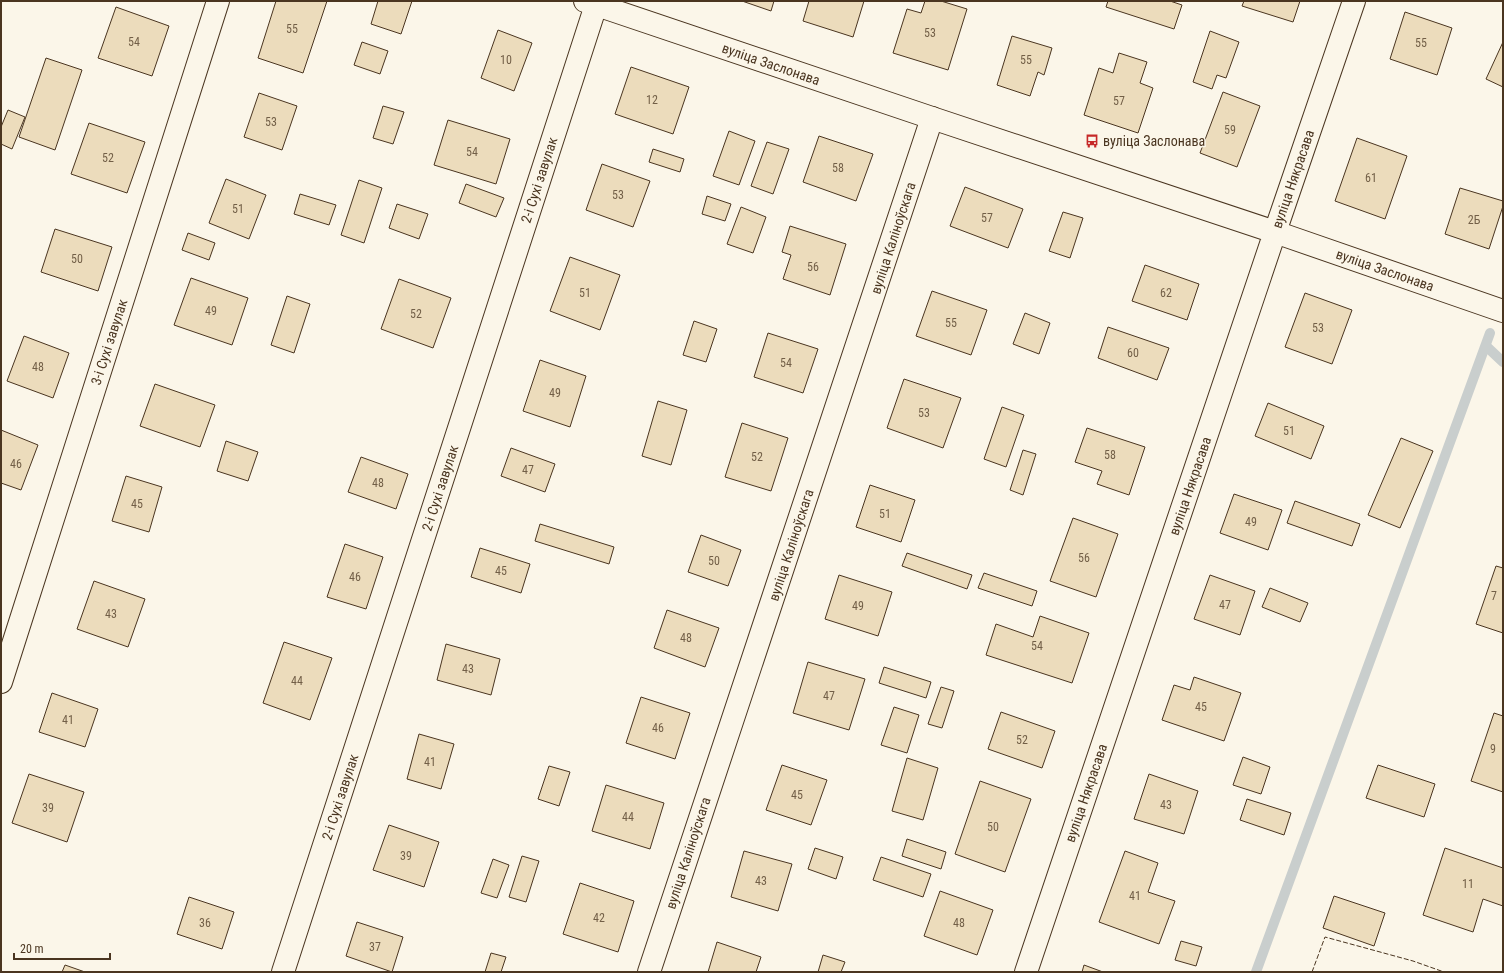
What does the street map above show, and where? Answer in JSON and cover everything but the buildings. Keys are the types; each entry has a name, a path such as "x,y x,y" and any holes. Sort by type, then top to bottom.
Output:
{"street":[{"name":"3-і Сухі завулак","path":"1,682 218,1"},
{"name":"вуліца Някрасава","path":"1026,972 1354,1"},
{"name":"вуліца Заслонава","path":"590,3 1275,232 1503,311"},
{"name":"2-і Сухі завулак","path":"284,972 590,3"},
{"name":"вуліца Каліноўскага","path":"649,972 932,118"}],"waterway":[{"path":"1256,972 1490,333"},
{"path":"1486,346 1503,362"}],"fence":[{"path":"1312,972 1325,937 1413,961 1444,972"}],"place":[{"name":"вуліца Заслонава","path":"1092,141"}]}
